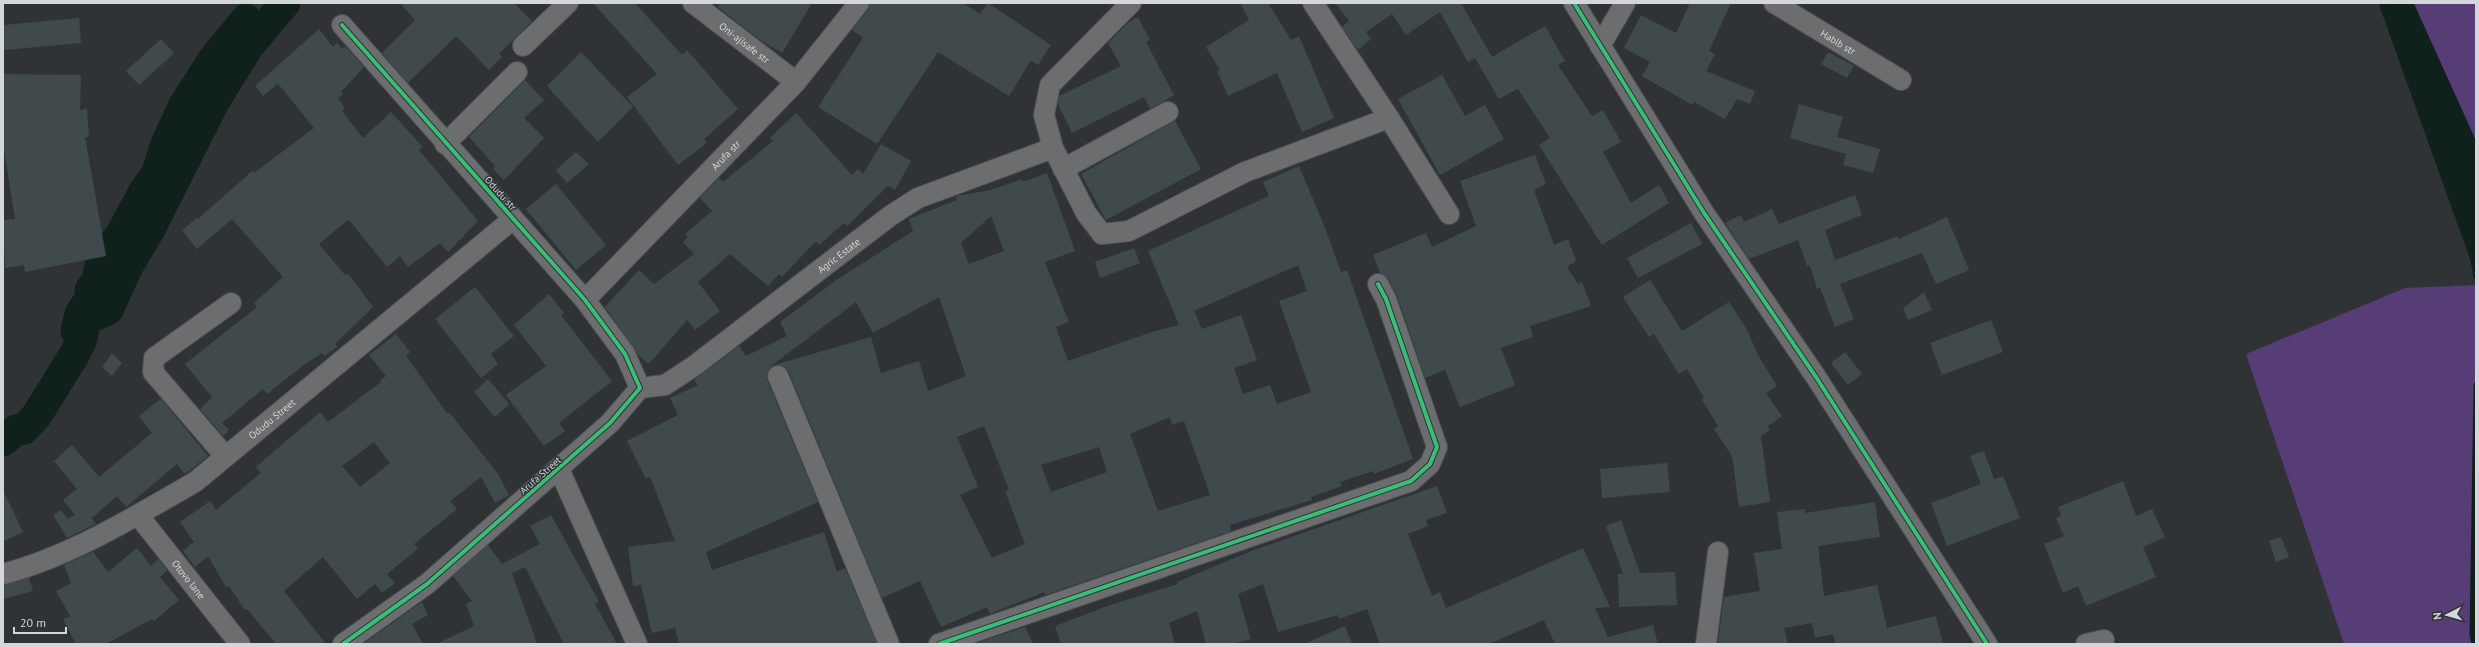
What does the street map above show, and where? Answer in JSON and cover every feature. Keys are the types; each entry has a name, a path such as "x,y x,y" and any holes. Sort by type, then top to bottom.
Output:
{"street":[{"path":"523,46 568,3"},
{"name":"Oni-ajisafe str","path":"694,3 796,82"},
{"name":"Arufa str","path":"585,300 796,82 859,3"},
{"path":"1132,3 1050,85 1044,115 1053,148 1063,169 1086,213 1102,234 1129,231 1245,172 1389,118"},
{"path":"1313,3 1389,118 1449,214"},
{"path":"1574,3 1704,213 1816,377 1987,644"},
{"path":"1600,46 1625,3"},
{"name":"Habib str","path":"1774,3 1901,80"},
{"name":"Odudu str","path":"342,25 445,144 585,300"},
{"path":"445,144 517,72"},
{"path":"1063,169 1168,112"},
{"name":"Agric Estate","path":"640,388 665,385 694,366 890,216 918,198 1053,148"},
{"name":"Odudu Street","path":"3,574 33,566 138,515 195,482 513,219"},
{"path":"939,644 1411,481 1430,464 1437,446 1386,300 1378,284"},
{"path":"585,300 625,354 640,388"},
{"path":"225,456 154,372 152,364 154,358 231,303"},
{"path":"778,376 889,644"},
{"name":"Arufa Street","path":"343,644 427,584 610,423 640,388"},
{"path":"559,469 637,644"},
{"name":"Otovo lane","path":"138,515 240,644"},
{"path":"1706,644 1718,552"}],"shaded area":[{"path":"2381,3 2411,3 2473,140 2476,178 2476,277 2473,260"},
{"path":"2411,3 2476,3 2476,178 2473,140"},
{"path":"2476,285 2472,635 2474,644 2344,644 2246,354 2405,288"},
{"path":"2476,385 2476,644 2474,644 2472,635"}],"building":[{"path":"400,3 514,3 532,21 499,54 502,57 489,70 456,36 408,83 382,53 415,20"},
{"path":"593,3 635,3 682,55 687,50 738,109 704,139 707,143 678,165 627,97 657,74"},
{"path":"720,3 812,3 782,53 760,40 718,7"},
{"path":"870,3 963,3 980,14 988,3 1051,45 1038,65 1031,60 1009,96 938,52 877,144 818,107 863,38 852,30 868,10"},
{"path":"1240,3 1268,3 1291,40 1299,36 1334,118 1302,132 1277,73 1228,96 1217,71 1220,70 1206,47 1249,20"},
{"path":"1335,3 1461,3 1492,57 1545,26 1565,61 1558,65 1592,116 1603,110 1621,142 1603,152 1631,203 1659,185 1669,203 1602,245 1539,145 1550,138 1518,89 1499,99 1475,58 1468,62 1440,12 1406,35 1392,14 1366,32 1371,39 1358,50 1342,27 1349,21"},
{"path":"1690,3 1731,3 1709,51 1715,54 1706,71 1755,91 1750,104 1737,99 1725,119 1694,102 1692,105 1642,76 1650,62 1624,48 1641,15 1676,33"},
{"path":"1138,17 1150,40 1146,42 1174,95 1150,109 1144,97 1072,133 1058,104 1059,96 1121,66 1108,43 1128,23"},
{"path":"79,18 81,43 4,50 3,25"},
{"path":"319,29 333,47 337,43 342,49 345,46 364,67 341,92 343,94 338,98 345,108 342,111 363,138 391,112 423,147 419,150 478,221 448,252 440,243 408,267 400,256 387,267 349,220 319,244 345,275 347,274 351,277 373,307 335,344 337,347 325,356 322,353 305,364 267,394 263,389 222,423 229,430 223,436 200,409 212,397 185,364 257,307 254,303 283,277 232,219 197,249 182,230 197,218 198,219 252,171 254,173 314,128 280,86 277,84 263,96 255,86"},
{"path":"161,39 174,53 139,85 126,71"},
{"path":"581,52 633,107 598,142 547,86"},
{"path":"1828,52 1854,66 1847,78 1821,64"},
{"path":"3,74 81,75 80,110 87,109 89,137 85,137 106,256 25,272 24,265 5,268 3,220 15,219 3,143"},
{"path":"1442,75 1465,116 1485,105 1504,139 1440,175 1398,99"},
{"path":"525,80 544,100 524,118 544,138 504,180 493,169 495,166 469,137"},
{"path":"1799,104 1843,117 1837,137 1880,149 1873,173 1843,165 1846,154 1790,138"},
{"path":"796,113 852,175 858,169 863,174 881,144 911,161 895,190 888,186 847,226 844,223 819,245 816,241 782,277 779,274 768,286 730,254 698,282 720,311 695,330 687,320 649,364 638,355 605,307 639,270 654,284 694,254 683,242 688,237 685,234 712,211 700,198 719,178 723,182 773,141 770,138"},
{"path":"1175,121 1201,169 1106,220 1081,174"},
{"path":"576,152 589,164 567,183 556,170"},
{"path":"1535,155 1546,184 1535,190 1535,193 1554,245 1568,239 1576,261 1567,267 1578,284 1582,282 1591,306 1530,326 1533,337 1501,348 1515,385 1460,407 1445,370 1425,378 1397,295 1388,278 1380,273 1373,255 1426,233 1432,247 1476,226 1460,181"},
{"path":"1299,166 1325,228 1341,272 1347,270 1413,459 1374,474 1373,471 1340,482 1342,486 1311,497 1312,500 1230,525 1231,531 1045,595 1044,592 990,614 987,607 941,627 920,581 882,598 789,372 785,367 774,365 769,369 767,380 818,502 706,552 712,570 824,532 837,572 845,568 877,644 679,644 675,628 652,633 641,585 633,586 628,547 675,541 650,476 646,479 627,441 678,415 670,398 698,385 694,380 739,346 746,356 787,336 780,322 835,281 913,231 909,219 957,200 956,196 991,190 1022,179 1023,182 1047,173 1075,251 1045,262 1069,322 1056,327 1068,361 1152,332 1179,325 1148,251 1269,196 1263,182","holes":["991,216 1004,251 969,264 961,243","1298,265 1307,291 1279,301 1311,392 1277,404 1270,385 1243,394 1234,368 1257,360 1241,315 1202,329 1194,311","939,297 966,376 928,391 919,361 881,373 871,337 771,366 856,302 873,333","1170,417 1172,425 1184,421 1210,495 1158,511 1130,434","984,426 1009,490 1005,491 1025,544 992,558 960,495 978,487 957,437","1099,447 1107,472 1051,492 1041,465"]},
{"path":"556,184 606,245 576,270 526,209"},
{"path":"1855,195 1862,215 1825,230 1835,260 1898,236 1899,239 1947,217 1969,270 1936,284 1922,253 1840,284 1854,319 1835,327 1820,288 1817,289 1810,265 1807,266 1798,240 1749,259 1725,223 1741,215 1744,222 1772,209 1779,224"},
{"path":"1691,223 1702,244 1638,278 1627,258"},
{"path":"1134,248 1140,263 1100,278 1095,262"},
{"path":"1650,280 1682,331 1729,302 1747,330 1759,357 1777,386 1766,393 1782,416 1768,426 1770,430 1761,436 1770,502 1739,507 1732,456 1714,429 1718,426 1702,400 1704,398 1687,369 1679,374 1654,334 1649,337 1623,297"},
{"path":"475,287 514,336 491,354 498,364 481,378 435,319"},
{"path":"1924,292 1932,310 1908,320 1903,308"},
{"path":"549,294 564,313 561,315 612,381 559,423 565,431 544,446 506,395 546,366 514,325"},
{"path":"1991,320 2003,352 1942,375 1930,343"},
{"path":"396,334 410,352 406,356 447,413 449,412 498,474 509,495 495,503 481,477 450,501 457,509 414,544 418,549 387,574 395,583 382,593 375,584 357,599 323,557 284,591 326,644 276,644 247,609 245,610 229,586 226,587 208,556 195,567 183,551 194,542 180,522 210,501 216,510 261,473 256,467 320,412 328,422 381,382 380,380 386,376 369,355","holes":["374,442 390,463 360,487 342,466"]},
{"path":"1845,352 1862,374 1848,385 1831,363"},
{"path":"112,353 122,363 112,376 102,367"},
{"path":"488,379 509,404 495,417 474,392"},
{"path":"161,399 208,456 185,474 177,464 126,507 117,496 92,518 96,524 67,538 53,515 61,510 68,519 75,515 63,500 77,489 54,461 72,445 99,477 152,433 139,416"},
{"path":"1984,451 1994,479 2003,476 2020,518 1947,546 1931,503 1981,484 1970,456"},
{"path":"1667,463 1670,492 1602,498 1600,469"},
{"path":"2123,481 2136,516 2152,509 2165,537 2143,547 2156,577 2086,606 2078,586 2063,593 2044,544 2064,536 2056,518 2061,516 2058,507"},
{"path":"1437,486 1447,513 1426,520 1428,526 1408,534 1432,596 1440,592 1446,608 1583,548 1610,607 1595,608 1608,637 1653,625 1658,644 1555,644 1544,620 1489,644 1380,644 1367,609 1339,619 1338,615 1278,632 1263,584 1238,594 1251,639 1233,644 1206,644 1197,611 1169,623 1175,644 1061,644 1055,626 1113,604 1178,584 1177,582 1254,550"},
{"path":"3,490 23,532 3,542"},
{"path":"1875,502 1880,537 1818,546 1824,596 1877,585 1887,628 1936,616 1943,644 1836,644 1833,634 1815,638 1812,623 1784,628 1788,644 1718,644 1724,597 1760,591 1754,553 1782,549 1777,512 1805,509 1805,513"},
{"path":"551,515 599,602 595,604 617,644 564,644 525,567 512,573 537,644 436,644 474,626 466,604 472,601 453,576 488,545 502,564 540,544 530,526"},
{"path":"1621,520 1640,573 1675,572 1677,605 1619,607 1618,574 1623,574 1606,526"},
{"path":"2281,537 2289,557 2276,562 2269,541"},
{"path":"137,548 151,566 158,559 167,570 160,577 179,600 154,621 152,619 106,644 76,644 63,619 70,616 56,591 71,583 64,565 93,552 108,572"},
{"path":"29,578 33,591 3,599 3,585"},
{"path":"422,602 428,615 412,624 423,644 363,644"},
{"path":"1345,626 1352,644 1304,644"},
{"path":"1025,627 1033,644 974,644"}],"waterway":[{"path":"3,441 16,430 24,429 37,415 81,342 86,319 108,310 127,268 150,229 214,102 248,47 285,3"},
{"path":"2381,3 2473,260 2476,277"},
{"path":"2411,3 2473,140 2476,178"},
{"path":"76,331 80,314 91,297 90,290 97,281 100,265 122,232 144,191 156,175 166,144 184,105 212,61 246,19"},
{"path":"2474,644 2472,635 2476,385"}],"cycle path":[{"path":"1574,3 1704,213 1816,377 1987,644"},
{"path":"342,25 585,300 625,354 640,388 610,423 427,584 343,644"},
{"path":"939,644 1411,481 1430,464 1437,447 1386,299 1378,284"}]}
